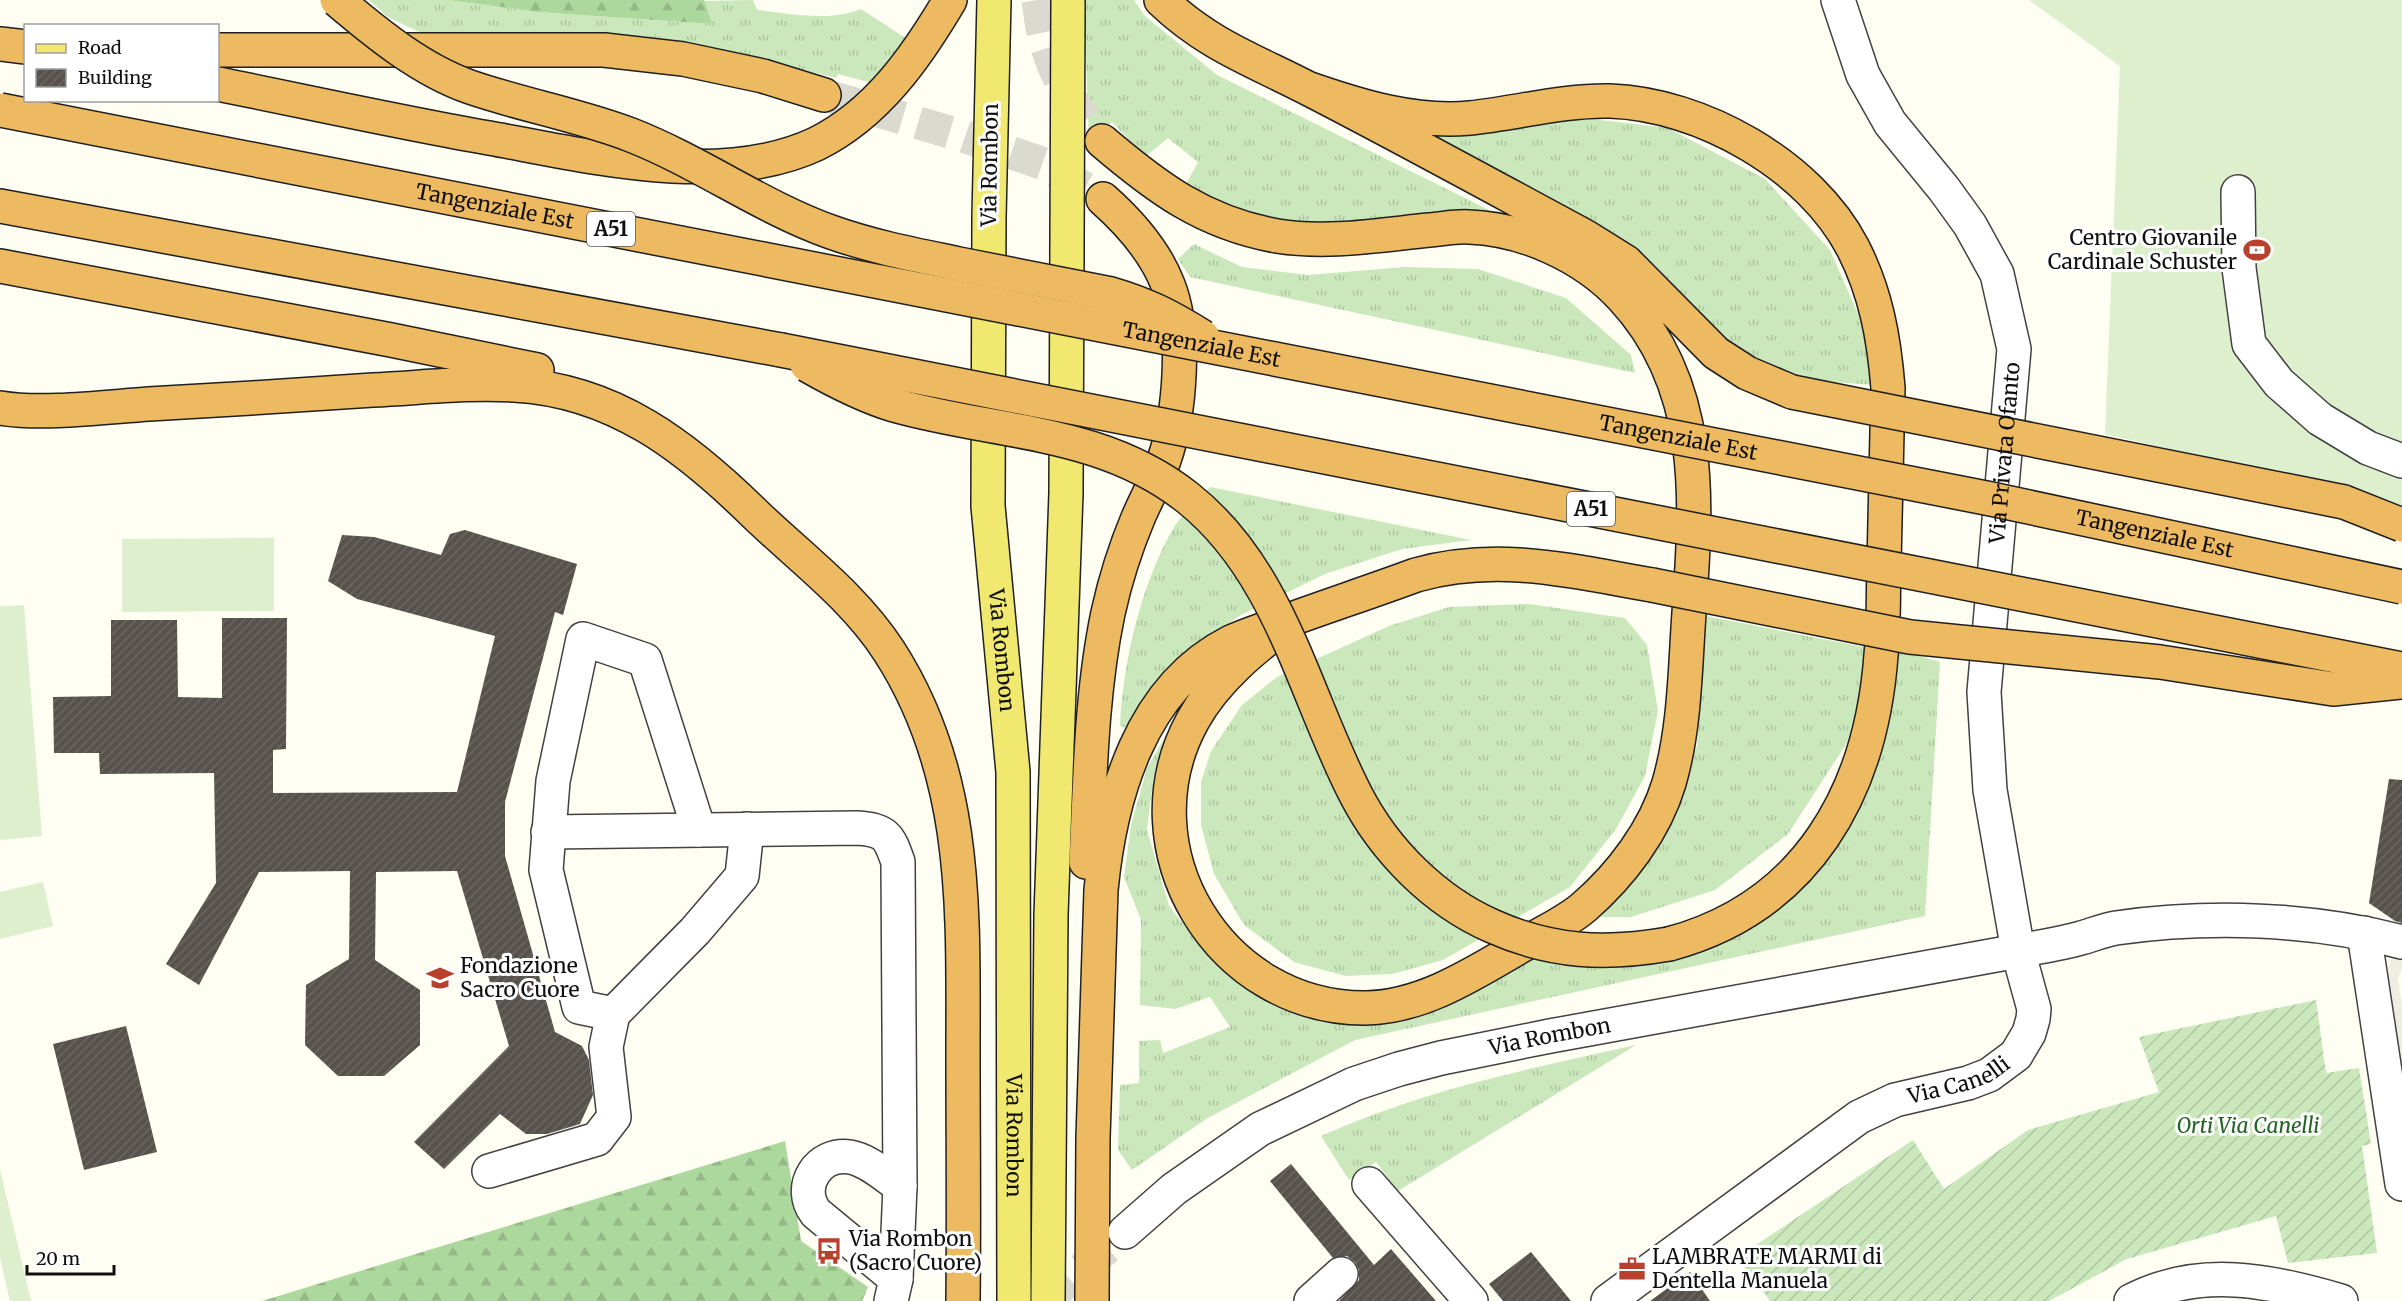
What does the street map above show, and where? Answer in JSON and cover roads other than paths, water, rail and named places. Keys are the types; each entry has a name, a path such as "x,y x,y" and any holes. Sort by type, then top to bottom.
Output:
{"highway":[{"path":"337,0 388,42 468,86 625,133 651,143 796,218 830,232 862,243 1111,294 1139,302 1163,312 1222,349"},
{"path":"219,84 608,160 664,166 732,165 771,158 816,144 856,118 898,79 927,40 950,0"},
{"path":"1161,0 1196,31 1222,47 1310,89 1586,237 1626,262 1716,353 1747,373 1792,392 2344,502 2402,525"},
{"path":"0,44 24,47"},
{"path":"219,50 604,50 683,59 763,76 824,95"},
{"path":"781,350 843,384 895,405 1075,442 1110,453 1164,481 1209,517 1230,539 1254,572 1274,609 1357,797 1403,861 1448,902 1473,918 1500,930 1552,946 1581,951 1611,952 1669,944 1714,930 1764,900 1788,880 1826,836 1844,805 1864,751 1873,714 1881,656 1888,388 1878,312 1852,246 1809,190 1785,169 1719,127 1681,114 1647,105 1611,101 1578,102 1500,114 1438,118 1363,108 1310,89"},
{"name":"Tangenziale Est","path":"0,110 1991,500 2402,587"},
{"path":"1102,141 1147,179 1175,197 1224,223 1252,231 1283,237 1342,239 1467,226 1502,231 1536,241 1564,253 1619,293 1643,321 1661,350 1673,377 1690,435 1695,486 1694,549 1684,695 1678,746 1668,787 1636,850 1609,883 1581,910 1466,978 1431,993 1368,1008 1305,999 1280,989 1256,976 1223,946 1198,914 1185,890 1175,863 1170,835 1172,776 1192,721 1206,700 1239,663 1292,619"},
{"path":"1093,1138 1083,1009 1084,898 1096,700 1102,648 1117,577 1137,521 1164,459 1176,411 1180,369 1176,319 1169,286 1141,238 1103,199"},
{"name":"A51","path":"0,207 781,350 2402,669"},
{"path":"0,266 391,340 584,382 649,406 678,423 708,446 796,533 829,580"},
{"path":"0,408 70,409 443,386 517,385 574,394 604,404 656,430 678,444 725,484 829,580 869,622 889,651 917,700 946,783 958,841 963,914 964,1297"},
{"path":"1092,1295 1093,1138 1101,890 1111,822 1130,760 1147,727 1166,698 1189,671 1231,642 1416,575 1467,564 1511,564 1566,570 1652,585 1910,637 2160,662 2333,688 2402,682"}],"main road":[{"name":"Via Rombon","path":"994,0 989,217 988,506 1013,772 1014,1301"},
{"name":"Via Rombon","path":"1048,1301 1051,915 1066,493 1068,0"}],"street":[{"name":"Via Privata Ofanto","path":"1838,0 1863,75 1890,123 1970,225 1997,274 2014,350 1984,692 1990,790 2018,951"},
{"path":"2238,192 2239,268 2249,344 2279,383 2320,419 2368,448 2402,460"},
{"path":"613,1014 579,1007 546,870 554,781 583,639 645,660 699,830"},
{"path":"548,832 857,828 877,830 891,842 898,862 900,1186 894,1290"},
{"path":"489,1171 597,1139 614,1117 606,1047 613,1014 695,931 742,876 747,829"},
{"path":"2018,951 2080,939 2113,928 2170,922 2288,924 2364,933 2402,942"},
{"path":"2364,933 2402,1184"},
{"name":"Via Rombon","path":"1125,1232 1174,1190 1260,1129 1354,1084 1399,1069 1550,1036 2018,951"},
{"name":"Via Canelli","path":"1608,1301 1859,1117 1895,1101 1979,1080 2009,1061 2016,1055 2029,1033 2034,1009 2018,951"},
{"path":"894,1290 816,1213 811,1207 808,1191 809,1181 815,1170 828,1160 841,1156 860,1160 900,1186"},
{"path":"1369,1184 1471,1301"},
{"path":"1311,1301 1341,1274"},
{"path":"2131,1301 2174,1285 2211,1279 2252,1280 2295,1288 2341,1301"}],"tunnel":[{"path":"1038,0 1049,55 1076,106 1102,141"},
{"path":"824,95 963,136 1044,164 1103,199"},
{"path":"1045,1301 1125,1232"}],"place":[{"name":"Centro Giovanile Cardinale Schuster","path":"2257,250"},
{"name":"Fondazione Sacro Cuore","path":"440,978"},
{"name":"Via Rombon (Sacro Cuore)","path":"829,1251"},
{"name":"LAMBRATE MARMI di Dentella Manuela","path":"1632,1269"}],"park label":[{"name":"Orti Via Canelli","path":"2248,1126"}]}
